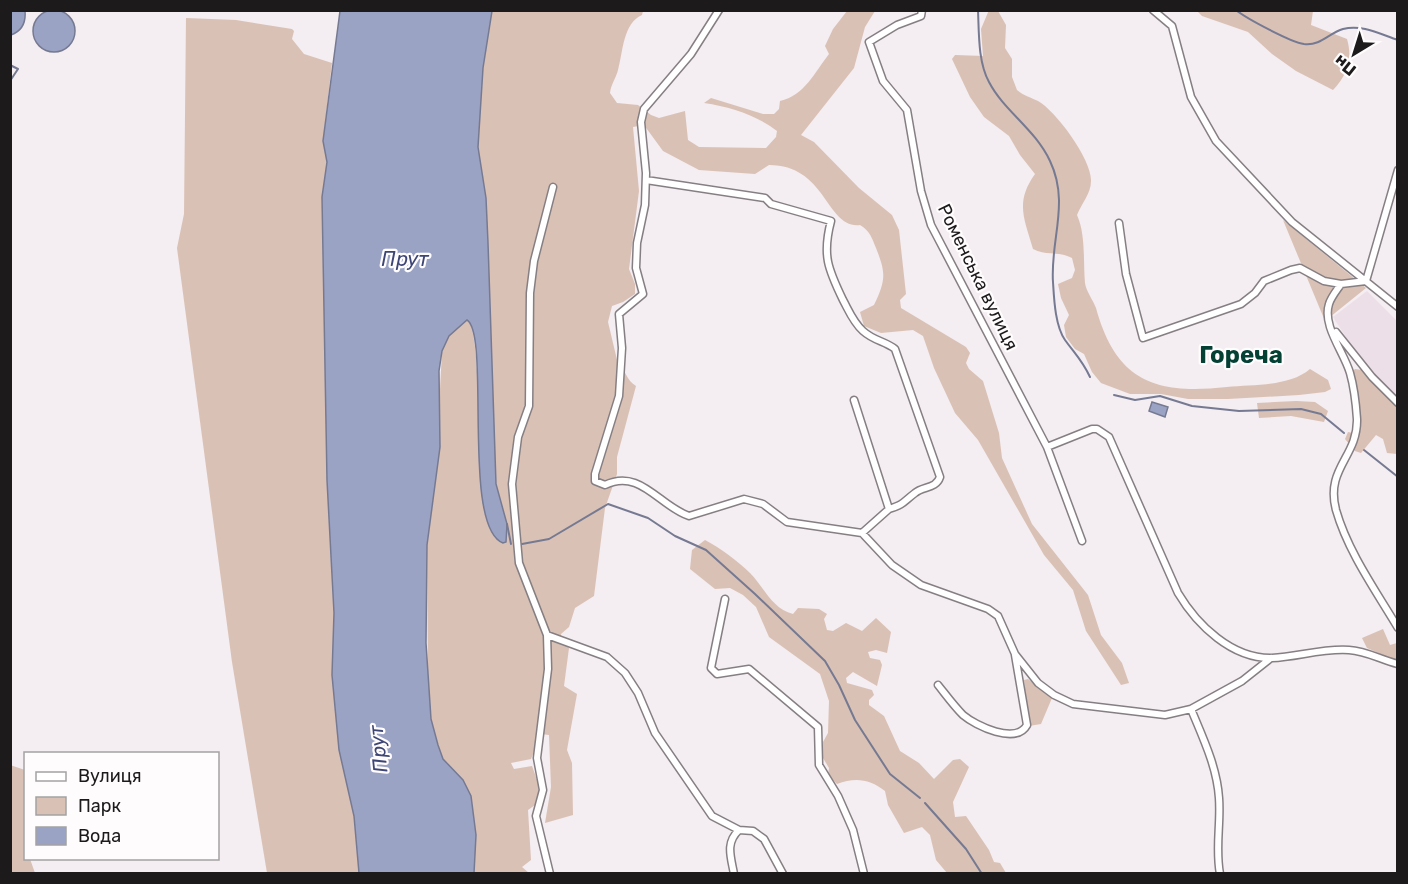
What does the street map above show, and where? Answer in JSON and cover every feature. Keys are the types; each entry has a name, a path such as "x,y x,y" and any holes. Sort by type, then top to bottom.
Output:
{"street":[{"path":"719,10 691,54 644,109 641,122 646,180 636,268 643,294 619,314 622,348 619,396 595,474 595,481 604,485 622,479 633,482 689,516 744,499 764,504 787,522 862,533 892,565 914,581 988,609 998,616 1015,654 1038,683 1054,695 1073,704 1165,715 1191,709 1242,681 1271,658"},
{"name":"Роменська вулиця","path":"922,10 921,16 897,25 869,42 883,81 908,110 921,191 931,225 1047,447 1082,541"},
{"path":"1154,10 1172,26 1191,97 1216,141 1292,222 1398,307"},
{"path":"1366,281 1398,170"},
{"path":"646,180 765,198 771,204 831,220 826,241 828,273 853,320 879,343 895,349 940,477 934,485 914,493 902,505 889,509 862,533"},
{"path":"550,873 536,816 543,790 537,758 548,669 547,635 519,563 513,484 518,437 529,406 530,293 534,261 553,187"},
{"path":"1119,223 1126,274 1143,338 1241,304 1250,298 1264,281 1291,270 1300,268 1324,280 1341,284 1366,281"},
{"path":"1341,284 1329,304 1328,318 1350,373 1357,421 1351,450 1336,473 1333,486 1336,507 1351,546 1398,628"},
{"path":"1331,327 1372,377 1398,403"},
{"path":"854,400 889,509"},
{"path":"1047,447 1092,429 1097,429 1108,438 1178,593 1190,613 1242,653 1271,658 1349,650 1368,653 1398,664"},
{"path":"726,600 711,668 717,674 748,669 818,727 819,765 838,796 853,830 864,873"},
{"path":"547,635 607,657 625,673 638,693 655,733 712,816 739,830 753,831 764,839 783,873"},
{"path":"938,686 964,715 981,726 1012,735 1024,730 1027,725 1015,654"},
{"path":"1191,709 1210,757 1217,784 1219,800 1216,858 1220,873"},
{"path":"734,873 729,848 739,830"}],"shaded area":[{"path":"1367,291 1397,321 1397,399 1360,359 1333,317"}],"green space":[{"path":"989,10 998,11 1006,25 1005,48 1012,59 1012,77 1017,90 1038,101 1054,115 1072,137 1086,161 1091,186 1077,215 1083,240 1085,283 1104,333 1127,367 1142,378 1159,385 1202,389 1281,382 1310,369 1328,380 1331,389 1325,392 1299,395 1188,399 1161,394 1130,394 1101,383 1092,372 1084,354 1075,349 1066,337 1064,325 1069,315 1061,298 1058,284 1072,278 1075,270 1072,258 1033,249 1024,219 1023,202 1035,174 1009,136 984,117 970,97 952,59 955,55 983,56 981,29"},
{"path":"492,11 643,11 627,31 618,70 611,87 610,93 617,103 638,105 659,118 685,111 688,140 699,147 766,148 776,137 777,131 743,112 704,103 711,98 763,114 774,114 779,109 780,101 802,89 829,54 825,46 833,29 847,11 875,11 865,27 854,68 801,135 814,142 859,188 892,215 899,230 906,294 900,300 901,308 966,347 970,353 966,363 969,369 983,381 999,433 1002,458 1032,524 1088,595 1101,635 1122,663 1129,683 1121,685 1086,631 1073,590 1044,555 978,440 955,413 934,368 923,336 913,330 881,333 864,326 860,312 874,305 883,283 883,270 879,257 872,238 866,230 860,225 849,224 840,217 814,185 803,175 788,168 769,165 755,174 699,170 663,151 644,125 633,127 639,191 629,269 635,284 635,294 612,306 608,322 618,364 636,386 617,457 617,474 605,508 594,596 575,608 569,627 561,634 561,642 569,648 564,686 577,694 567,750 572,763 573,815 545,823 551,787 549,735 541,734 531,759 511,763 514,769 532,766 540,788 538,803 528,810 531,860 522,867 529,873 474,873 476,835 471,796 443,759 431,719 428,689 427,545 435,484 442,351 449,336 467,320 472,329 475,346 482,492 498,541 506,541 505,520 496,484 486,198 478,147 483,68"},
{"path":"1197,11 1313,11 1311,25 1347,39 1348,67 1333,90 1296,71 1272,54 1248,32 1202,16"},
{"path":"186,18 236,20 292,29 294,31 292,39 304,54 332,63 323,141 327,162 322,197 327,480 334,613 332,675 339,750 354,816 359,873 267,873 232,662 177,248 184,214"},
{"path":"1283,220 1366,288 1325,321"},
{"path":"1362,370 1397,405 1397,454 1387,453 1383,439 1376,435 1361,453 1355,451 1345,439 1348,432 1358,434 1353,371"},
{"path":"1315,402 1328,411 1324,422 1291,416 1259,418 1257,403"},
{"path":"705,540 745,568 774,603 786,611 793,614 798,608 819,609 827,614 824,619 827,630 833,631 846,623 862,631 876,618 891,632 887,653 876,650 868,652 870,658 880,660 882,665 877,686 853,672 846,678 847,683 872,690 874,695 869,700 869,705 884,716 900,751 919,763 934,779 953,760 960,759 969,767 953,802 955,817 966,816 989,850 994,862 1000,863 1006,873 947,873 936,860 930,835 922,827 904,833 888,805 885,791 862,780 850,780 837,784 828,775 829,768 823,758 823,742 828,733 829,701 820,674 769,637 756,607 743,595 730,588 715,589 690,569 692,550"},
{"path":"1383,629 1390,645 1397,643 1397,661 1367,648 1362,638"},
{"path":"1028,679 1052,698 1041,724 1029,726 1024,680"},
{"path":"10,765 24,770 24,860 30,860 35,873 11,873"}],"water":[{"path":"11,10 25,11 25,15 21,29 11,35"},
{"path":"54,10 69,16 75,31 69,46 54,52 39,46 33,31 39,16"},
{"name":"Прут","path":"340,11 492,11 483,68 478,147 486,198 496,484 507,524 506,542 503,543 490,529 483,504 479,469 477,359 474,333 467,320 449,336 442,351 439,371 440,447 427,545 426,643 431,719 443,759 463,780 471,796 476,835 474,873 359,873 354,816 339,750 332,675 334,613 327,480 322,197 327,162 323,141"},
{"path":"1152,402 1168,407 1165,417 1149,411"}],"waterway":[{"path":"978,10 979,38 985,74 995,92 1044,150 1056,177 1059,207 1053,266 1056,312 1065,340 1090,377"},
{"path":"1236,10 1269,30 1304,44 1315,43 1338,31 1350,28 1371,30 1398,40"},
{"path":"10,65 18,69 10,81"},
{"path":"1114,395 1135,400 1160,396 1192,406 1239,411 1301,409 1321,414 1344,433"},
{"path":"1364,450 1398,477"},
{"path":"522,544 549,539 608,504 648,518 675,536 706,550 825,661 855,720 890,774 920,798"},
{"path":"507,524 511,544"},
{"path":"925,803 966,849 982,874"}],"district":[{"name":"Гореча","path":"1241,355"}]}
